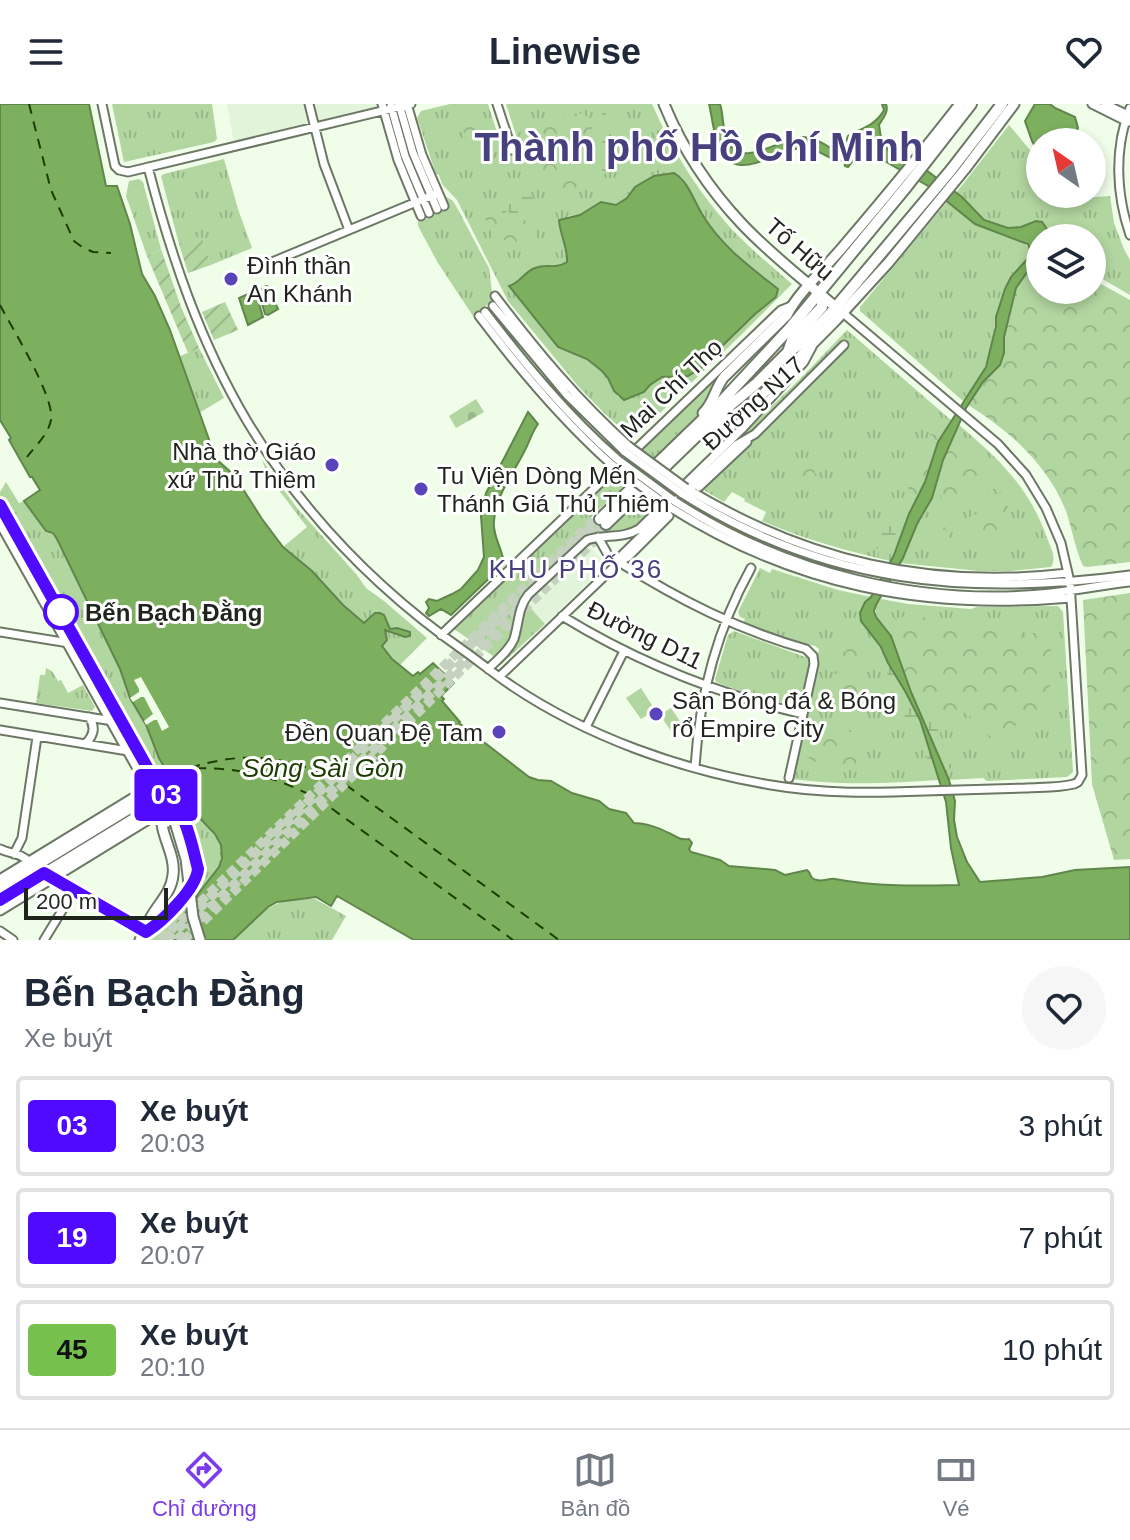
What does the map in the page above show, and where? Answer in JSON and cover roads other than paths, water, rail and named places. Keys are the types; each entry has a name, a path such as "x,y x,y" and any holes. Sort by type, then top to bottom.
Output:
{"highway":[{"name":"Mai Chí Thọ","path":"603,521 790,328 814,288 971,104"},
{"path":"603,521 787,353 840,310 1007,106"},
{"path":"787,353 793,338 822,307 822,296 814,288"}],"main road":[{"name":"Tố Hữu","path":"664,104 683,144 723,202 751,233 840,310"},
{"path":"903,184 960,104"},
{"name":"Mai Chí Thọ","path":"603,521 708,409 720,382 787,315 791,306 814,288"},
{"path":"603,521 718,421 752,405 815,342 840,310"},
{"path":"0,505 171,820 187,918 194,940"},
{"path":"1,528 171,820 186,859 193,917 200,940"},
{"path":"143,936 186,895 197,877 198,869 177,805 158,798"},
{"path":"0,888 40,870 158,798"},
{"path":"0,900 40,870 158,798"},
{"path":"143,936 147,924 167,896 173,878 171,851 161,821 158,798"},
{"path":"0,880 17,870 40,870"},
{"path":"0,910 40,870"}],"street":[{"path":"102,104 115,166 128,172 397,106"},
{"path":"309,104 324,164 349,230"},
{"path":"497,104 512,150"},
{"path":"1092,104 1128,117"},
{"path":"1105,104 1128,117"},
{"path":"397,106 426,198 433,211 398,160 397,106"},
{"path":"1128,117 1120,143 1119,182 1130,235"},
{"path":"148,167 174,258 194,312 221,371 257,436 296,492 340,544 388,592 441,635 530,697 586,727 636,749 695,768 746,781 797,789 851,793 982,790 1078,782 1082,775 1068,573 965,581"},
{"path":"260,267 426,198"},
{"path":"495,296 576,406 624,446 732,523 853,564 926,578 1071,590 1130,582"},
{"path":"493,306 552,373"},
{"name":"Mai Chí Thọ","path":"441,635 781,310 791,306"},
{"name":"Tố Hữu","path":"840,310 988,435 1017,464 1041,497 1056,530 1068,573"},
{"path":"482,314 539,384 611,458 670,507 779,559 862,584 923,595 1014,602 1130,575"},
{"path":"488,669 513,641 522,604 528,595 583,542 598,537 620,536 639,529 742,429 804,362 815,342"},
{"name":"Đường N17","path":"685,490 736,445 755,434 844,345"},
{"path":"699,487 755,434"},
{"path":"499,677 619,562 628,557 670,507"},
{"path":"598,537 607,553"},
{"path":"779,559 786,543"},
{"path":"619,562 667,591 726,620 806,649 811,654 814,660 789,778"},
{"path":"849,581 853,564"},
{"path":"695,768 705,686 726,620 751,568"},
{"name":"Đường D11","path":"562,616 624,651 705,686 803,714"},
{"path":"0,632 69,643"},
{"path":"586,727 624,651"},
{"path":"0,703 113,721"},
{"path":"85,744 93,731 89,717"},
{"path":"0,730 129,751"},
{"path":"17,870 15,856 22,838 37,737"},
{"path":"0,849 15,856 18,854 143,936"},
{"path":"44,940 74,891"},
{"path":"0,931 13,940"}],"water":[{"name":"Sông Sài Gòn","path":"0,104 89,104 106,186 117,186 142,274 170,330 216,459 234,475 283,547 312,571 343,605 364,623 375,613 380,613 390,629 410,632 410,636 405,637 385,630 387,640 382,646 413,676 433,663 454,683 441,696 459,723 529,777 551,781 572,793 599,801 609,809 626,813 634,823 652,826 680,839 689,839 691,852 720,860 729,866 775,870 785,875 807,870 812,878 819,880 959,885 946,802 920,720 881,647 861,621 860,613 894,555 938,442 986,367 1005,289 1026,260 1026,274 1016,288 1000,365 983,382 966,408 943,460 932,498 874,611 891,636 949,780 955,801 957,837 967,862 980,882 1042,877 1075,870 1130,867 1130,940 414,940 337,896 331,906 316,897 277,902 233,940 166,940 219,867 221,845 179,792 159,758 57,539 53,533 46,531 24,501 40,490 0,420"},
{"name":"Sông Sài Gòn","path":"709,104 720,104 725,133 734,150 752,153 804,137 839,153 843,151 848,136 877,119 884,110 882,104 886,104 886,112 879,125 881,138 890,153 906,155 962,197 984,220 1008,228 1026,225 1026,243 975,224 928,186 883,160 865,140 856,143 854,158 848,167 844,161 807,148 754,164 732,163 717,141"},
{"path":"1035,104 1050,104 1075,117 1078,128 1027,128 1025,121"},
{"path":"674,173 687,186 718,236 778,289 776,297 703,367 688,376 662,377 644,392 624,400 614,391 602,371 587,359 558,347 509,286 535,268 567,262 559,220 580,215 601,202 616,205 627,198 635,187 654,176"},
{"path":"266,286 278,309 268,315 258,291"},
{"path":"253,292 263,317 248,325 239,298"},
{"path":"528,412 538,424 495,511 495,532 504,564 451,615 441,609 429,616 426,602 429,599 437,601 461,589 478,570 484,557 481,516 486,493"}],"tunnel":[{"path":"669,516 691,495"},
{"path":"161,940 598,516"},
{"path":"166,940 600,519"},
{"path":"586,543 606,524"},
{"path":"184,940 609,527"},
{"path":"177,940 525,602"}],"place":[{"name":"Đình thần An Khánh","path":"231,279"},
{"name":"Nhà thờ Giáo xứ Thủ Thiêm","path":"332,465"},
{"name":"Tu Viện Dòng Mến Thánh Giá Thủ Thiêm","path":"421,489"},
{"name":"Bến Bạch Đằng","path":"61,612"},
{"name":"Sân Bóng đá & Bóng rổ Empire City","path":"656,714"},
{"name":"Đền Quan Đệ Tam","path":"499,732"}],"district":[{"name":"Thành phố Hồ Chí Minh","path":"699,147"},
{"name":"KHU PHỐ 36","path":"576,569"}]}
